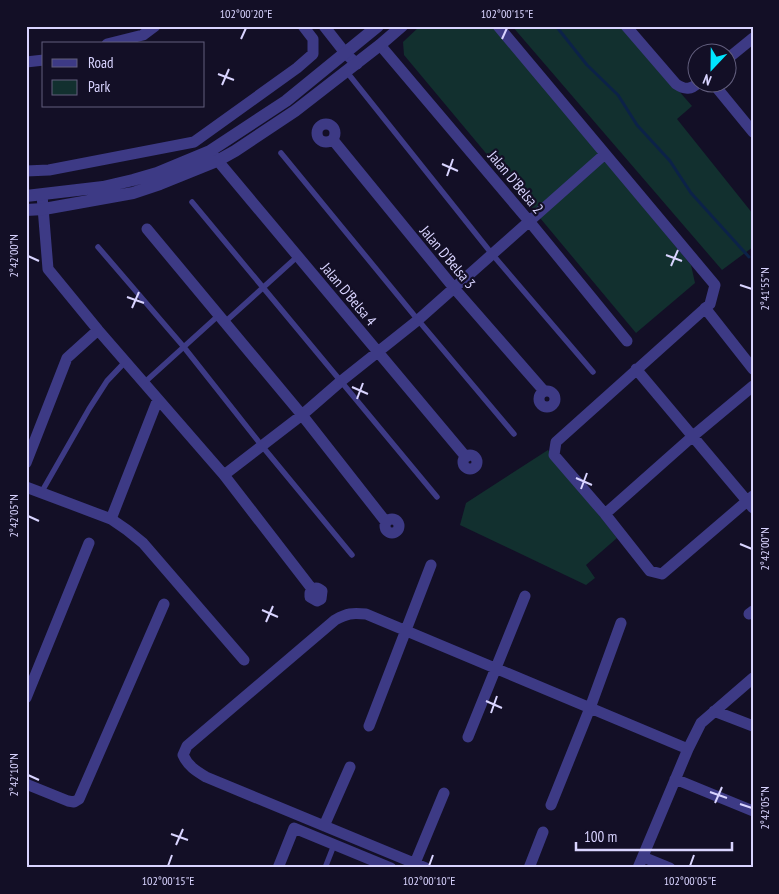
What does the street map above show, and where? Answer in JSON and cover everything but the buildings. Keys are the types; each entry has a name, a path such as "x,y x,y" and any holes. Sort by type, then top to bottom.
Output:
{"street":[{"path":"115,42 143,35 155,26"},
{"path":"26,171 49,170 194,142 297,68 313,54 313,39 303,26"},
{"path":"324,26 346,54 357,64"},
{"path":"26,210 44,209 133,193 160,184 213,156 346,54 378,26"},
{"path":"26,196 103,187 235,151 295,111 357,64 402,26"},
{"path":"498,26 715,285 710,304 636,368 556,442 554,455 605,514 650,571 662,574 751,501 636,368"},
{"path":"626,26 676,84 683,89 686,89"},
{"path":"736,52 753,38"},
{"name":"Jalan D'Belsa 2","path":"380,45 530,221 626,340"},
{"path":"26,62 42,60"},
{"path":"720,92 753,132"},
{"name":"Jalan D'Belsa 3","path":"333,140 454,288 544,391"},
{"path":"224,474 302,415 418,320 605,154"},
{"name":"Jalan D'Belsa 4","path":"213,156 466,456"},
{"path":"42,195 48,269 125,362 224,474 312,590"},
{"path":"148,229 302,415 386,522"},
{"path":"705,308 753,369"},
{"path":"26,463 67,358 70,353 98,330"},
{"path":"605,514 753,386"},
{"path":"111,519 158,399"},
{"path":"26,487 111,519 127,530 143,543 244,660"},
{"path":"26,698 89,543"},
{"path":"369,726 431,565"},
{"path":"468,737 525,596"},
{"path":"26,784 68,801 74,802 79,799 164,604"},
{"path":"444,794 420,866 206,777 193,770 183,755 187,746 194,738 335,620 346,614 366,614 688,749"},
{"path":"551,805 590,708 621,623"},
{"path":"670,868 640,862 688,749 702,723 753,678"},
{"path":"714,711 753,726"},
{"path":"324,826 350,767"},
{"path":"675,779 753,811"},
{"path":"278,868 294,828 384,866"},
{"path":"528,868 542,832"}],"lane":[{"path":"346,71 492,254 593,372"},
{"path":"281,152 514,434"},
{"path":"192,202 437,497"},
{"path":"98,247 184,346 262,446 352,555"},
{"path":"144,382 184,346 263,287 298,256"},
{"path":"41,493 89,409 107,381 125,362"},
{"path":"326,868 334,845"}],"green space":[{"path":"420,26 494,26 691,265 695,283 636,333 404,55 403,42"},
{"path":"512,26 622,26 692,106 677,119 753,214 753,247 722,270"},
{"path":"548,450 617,538 586,565 595,578 586,585 460,525 466,503"}],"waterway":[{"path":"556,26 587,65 618,95 637,125 670,161 691,193 749,257"}]}
